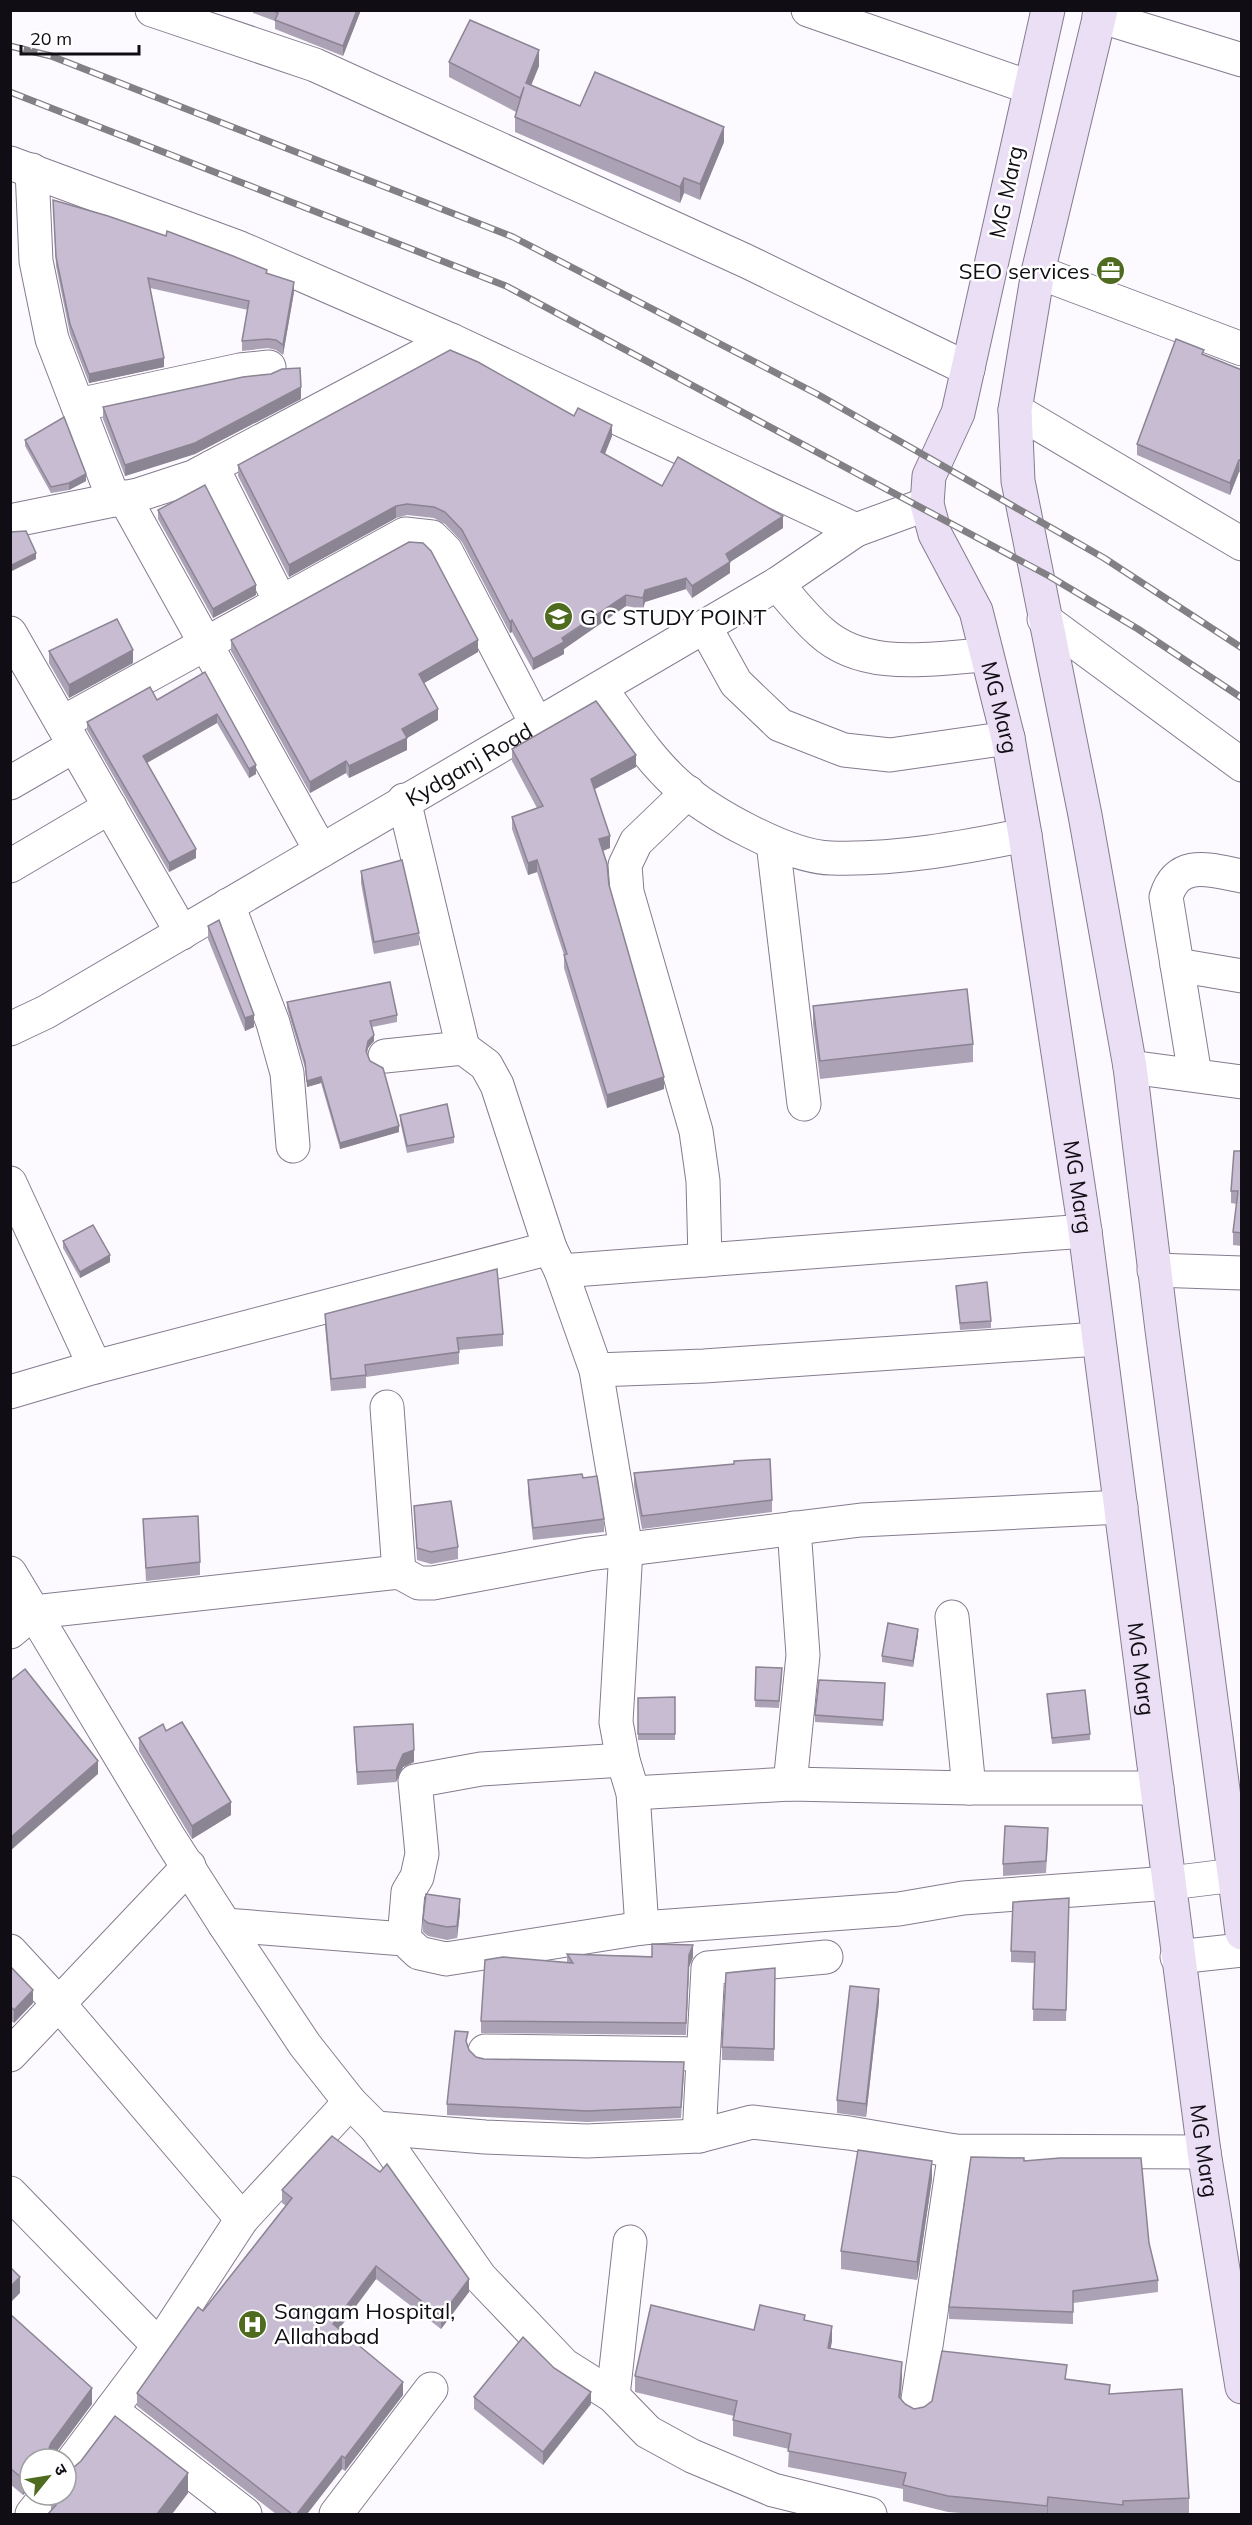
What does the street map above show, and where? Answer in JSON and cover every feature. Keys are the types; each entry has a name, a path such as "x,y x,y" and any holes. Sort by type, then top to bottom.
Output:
{"main road":[{"name":"MG Marg","path":"1048,10 958,413 929,477 927,504 935,534 976,611 1008,738 1025,835 1085,1231 1204,2152 1242,2387"},
{"path":"1100,13 1038,272 1015,411 1018,481 1085,815 1130,1067 1154,1270 1242,1933"}],"street":[{"path":"152,10 315,65 746,261 968,369"},
{"path":"808,10 1029,87"},
{"path":"1100,13 1242,60"},
{"path":"321,851 119,498 78,405 52,339 36,261 21,167 240,248 451,340 856,530"},
{"path":"1038,272 1242,349"},
{"path":"10,521 119,498 193,477 451,340"},
{"path":"78,405 240,370 268,367"},
{"path":"1015,411 1242,544"},
{"path":"212,467 281,603"},
{"name":"Kydganj Road","path":"10,1029 46,1012 404,800 705,627 777,584 856,530 927,504"},
{"path":"10,783 68,734 205,645 405,534 432,537 446,551 537,725"},
{"path":"777,584 822,633 850,652 884,659 986,656"},
{"path":"1044,619 1242,765"},
{"path":"705,627 736,683 780,725 844,750 890,755 1008,738"},
{"path":"10,633 22,678 68,734 182,933"},
{"path":"600,688 644,747 677,784 721,815 773,843 829,858 885,856 959,848 1025,835"},
{"path":"688,792 636,842 625,865 627,892 696,1131 703,1180 705,1260"},
{"path":"404,800 463,1048 486,1065 497,1085 596,1370 626,1549 616,1722 623,1760 633,1793 642,1928"},
{"path":"10,866 110,807"},
{"path":"773,843 804,1104"},
{"path":"1195,1075 1166,897 1170,883 1185,872 1204,868 1242,876"},
{"path":"228,905 273,1023 287,1073 293,1146"},
{"path":"1177,965 1242,976"},
{"path":"385,1056 463,1048"},
{"path":"1130,1067 1242,1082"},
{"path":"10,1183 95,1367"},
{"path":"10,1392 95,1367 556,1260 705,1260 1085,1231"},
{"path":"1154,1270 1242,1273"},
{"path":"596,1370 704,1366 1098,1339"},
{"path":"387,1407 399,1572"},
{"path":"22,1622 399,1572 419,1583 433,1583 626,1549 861,1520 1121,1507"},
{"path":"790,1784 802,1655 794,1528"},
{"path":"10,1573 22,1622 189,1866 225,1925 305,2045 350,2102 376,2128 480,2277 564,2365 613,2396 648,2432 774,2502 870,2514"},
{"path":"952,1617 969,1788"},
{"path":"404,1939 408,1892 417,1877 422,1854 415,1781 481,1769 623,1760"},
{"path":"633,1793 790,1784 969,1788 1157,1788"},
{"path":"10,2055 189,1866"},
{"path":"225,1925 404,1939 419,1953 446,1959 642,1928 899,1909 963,1898 1170,1883 1235,1875"},
{"path":"1177,1957 1242,1950"},
{"path":"10,1951 59,2004 242,2219"},
{"path":"699,2136 701,2054 708,1968 826,1957"},
{"path":"485,2051 701,2054"},
{"path":"78,2454 159,2346 242,2219 350,2102"},
{"path":"376,2128 485,2138 587,2141 699,2136 752,2122 849,2133 955,2151 1204,2152"},
{"path":"917,2406 955,2151"},
{"path":"10,2193 159,2346"},
{"path":"613,2396 630,2242"},
{"path":"336,2514 431,2389"},
{"path":"111,2410 245,2514"},
{"path":"10,2506 19,2514"}],"building":[{"path":"272,10 357,10 343,46 275,20 278,13"},
{"path":"470,20 539,50 526,83 580,106 595,72 724,127 700,184 684,178 680,187 515,117 524,87 520,98 449,62"},
{"path":"53,200 166,236 167,231 267,270 266,273 294,282 283,345 276,340 268,339 242,341 249,301 148,278 164,358 89,374 70,324 56,257"},
{"path":"1176,339 1204,350 1202,354 1242,370 1242,461 1239,460 1230,483 1137,444"},
{"path":"450,350 478,362 574,416 578,408 612,425 601,452 662,486 678,457 783,516 726,554 730,562 692,586 686,578 645,590 643,598 626,595 562,638 564,642 533,659 512,620 510,622 462,530 445,512 434,507 407,504 396,506 289,565 238,465"},
{"path":"300,368 301,387 195,443 125,465 103,407 243,377 271,374 282,369"},
{"path":"64,417 86,474 69,483 51,487 25,440"},
{"path":"205,485 256,585 213,609 158,510"},
{"path":"26,531 36,553 10,566 10,532"},
{"path":"409,542 423,543 431,551 478,640 419,674 438,709 402,729 407,738 349,766 346,761 310,782 231,640"},
{"path":"117,619 133,650 69,685 49,651"},
{"path":"205,672 256,765 249,769 217,714 143,756 196,849 169,863 87,722 150,687 157,700"},
{"path":"596,701 636,755 591,779 610,836 599,839 607,864 609,885 664,1077 607,1095 564,955 567,954 537,860 528,863 512,817 543,806 512,749"},
{"path":"402,860 419,933 374,942 361,871"},
{"path":"219,920 254,1015 245,1018 208,926"},
{"path":"390,982 397,1015 370,1021 374,1035 368,1041 366,1051 370,1061 383,1068 399,1126 340,1143 321,1077 307,1081 305,1062 287,1002"},
{"path":"967,989 973,1044 820,1061 813,1006"},
{"path":"447,1104 454,1137 407,1146 400,1115"},
{"path":"1234,1151 1242,1151 1242,1233 1233,1232 1238,1191 1231,1191"},
{"path":"93,1225 110,1255 80,1272 63,1241"},
{"path":"497,1269 503,1334 457,1338 459,1352 365,1365 366,1375 331,1379 325,1314"},
{"path":"987,1282 991,1321 960,1323 956,1286"},
{"path":"770,1459 772,1500 642,1516 634,1473"},
{"path":"582,1474 583,1478 597,1476 604,1519 533,1528 528,1480"},
{"path":"451,1501 458,1547 431,1552 417,1548 414,1506"},
{"path":"198,1516 200,1562 146,1568 143,1519"},
{"path":"888,1623 918,1629 913,1661 882,1656"},
{"path":"756,1667 782,1668 779,1701 755,1700"},
{"path":"25,1669 98,1761 10,1838 10,1681"},
{"path":"819,1680 885,1683 883,1720 815,1715"},
{"path":"1085,1690 1090,1734 1052,1738 1047,1694"},
{"path":"675,1697 675,1734 638,1734 638,1698"},
{"path":"182,1722 231,1802 192,1826 139,1738 163,1724 166,1731"},
{"path":"413,1724 414,1750 403,1754 396,1770 357,1772 354,1727"},
{"path":"1005,1826 1048,1828 1046,1861 1003,1864"},
{"path":"426,1894 460,1899 457,1926 447,1927 428,1923 423,1919"},
{"path":"1069,1898 1066,2010 1033,2009 1035,1952 1011,1951 1013,1902"},
{"path":"652,1944 693,1945 689,1955 686,2023 481,2021 485,1960 503,1957 573,1963 567,1954 652,1957"},
{"path":"10,1966 33,1990 14,2010 10,2006"},
{"path":"775,1968 774,2049 722,2047 726,1973"},
{"path":"850,1986 879,1989 866,2104 837,2100"},
{"path":"455,2031 468,2032 466,2041 469,2050 476,2057 484,2059 684,2062 681,2107 587,2111 447,2104"},
{"path":"332,2136 380,2172 387,2164 469,2279 441,2316 376,2266 333,2324 403,2382 345,2458 342,2456 297,2514 292,2514 137,2393 198,2307 203,2311 292,2198 282,2190"},
{"path":"858,2150 932,2161 917,2262 841,2251"},
{"path":"971,2157 1024,2158 1024,2161 1060,2158 1141,2158 1149,2243 1158,2280 1073,2291 1073,2312 949,2307"},
{"path":"10,2267 20,2277 10,2287"},
{"path":"651,2305 754,2330 760,2305 805,2315 804,2320 832,2326 828,2348 902,2362 899,2397 914,2409 924,2407 932,2401 942,2351 1067,2365 1065,2379 1110,2385 1109,2394 1182,2389 1189,2498 1123,2501 1123,2505 1048,2497 1047,2506 948,2496 903,2485 906,2473 788,2451 791,2434 733,2420 737,2401 635,2376"},
{"path":"10,2314 92,2388 50,2447 18,2447 18,2475 10,2468"},
{"path":"523,2337 554,2368 591,2392 543,2452 474,2397"},
{"path":"115,2416 188,2473 157,2514 48,2514 54,2507 78,2507 78,2464"}],"railway":[{"path":"10,46 51,56 513,237 817,394 1104,558 1242,648"},
{"path":"10,92 506,286 1049,576 1138,629 1242,698"}],"place":[{"name":"SEO services","path":"1111,271"},
{"name":"G C STUDY POINT","path":"559,617"},
{"name":"Sangam Hospital, Allahabad","path":"253,2324"}]}
